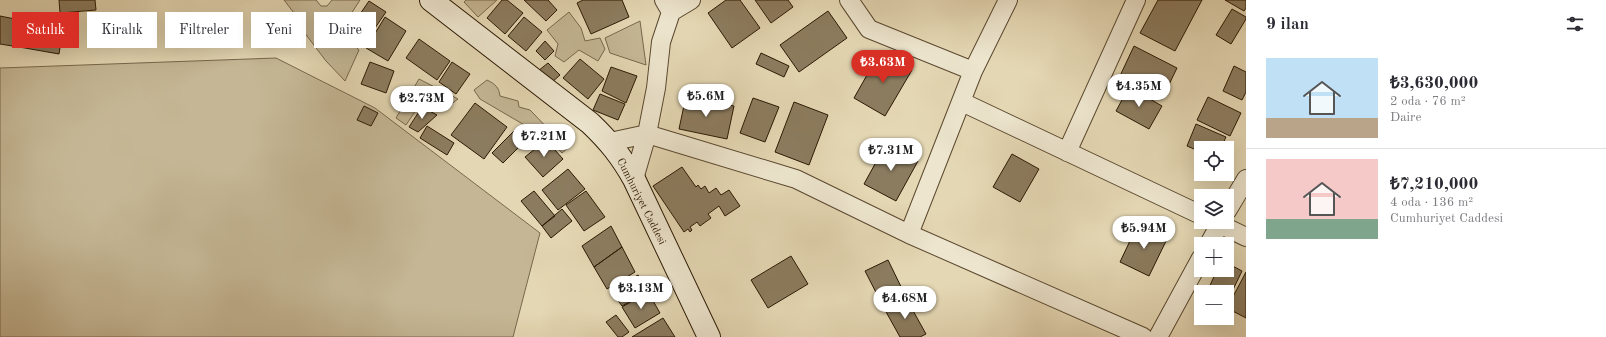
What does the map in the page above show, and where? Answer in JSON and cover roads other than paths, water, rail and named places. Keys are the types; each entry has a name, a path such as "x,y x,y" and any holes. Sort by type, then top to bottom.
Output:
{"main road":[{"name":"Cumhuriyet Caddesi","path":"431,0 590,123 610,142 623,159 634,179 709,337"}],"street":[{"path":"634,179 647,134 656,88 667,6 691,0"},
{"path":"849,0 869,29 973,71"},
{"path":"909,234 973,71 1008,0"},
{"path":"1067,152 1136,0"},
{"path":"962,102 1194,212"},
{"path":"610,142 647,134 796,179 909,234 1143,337"},
{"path":"1234,199 1246,179"},
{"path":"1234,229 1246,237"},
{"path":"1158,337 1194,271"}]}
